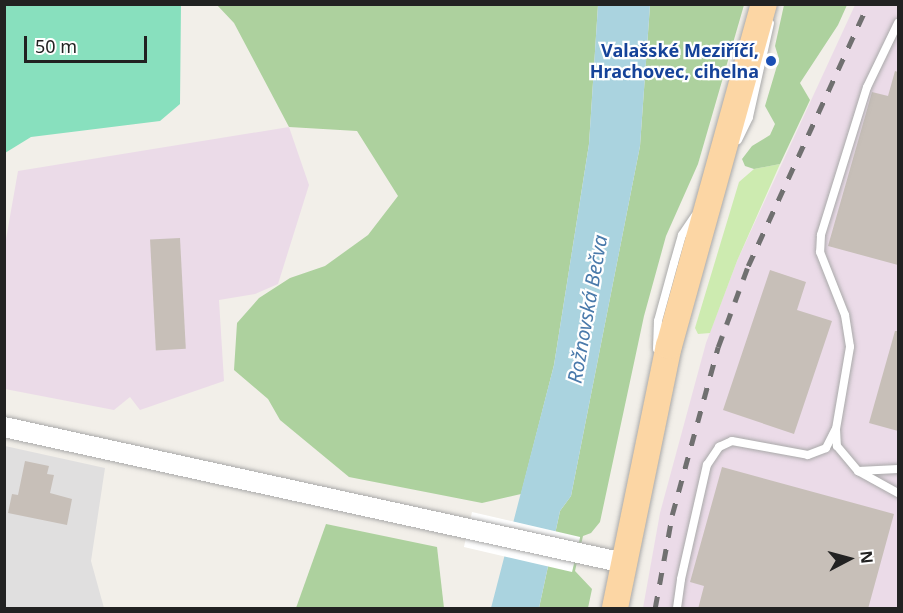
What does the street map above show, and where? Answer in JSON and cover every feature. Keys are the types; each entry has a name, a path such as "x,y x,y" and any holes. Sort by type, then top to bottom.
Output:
{"main road":[{"path":"615,609 655,407 716,169 764,4"}],"street":[{"path":"4,427 624,563"}],"lane":[{"path":"716,169 732,153 749,117 768,47 772,4"},
{"path":"898,23 867,87 821,235 820,252 845,315 850,347 836,429 837,446 858,471 898,493"},
{"path":"677,609 707,465 719,447 732,441 808,454 826,448 836,429"},
{"path":"858,471 898,468"}],"shaded area":[{"path":"855,5 898,5 898,608 643,608 660,513 706,343 737,261"},
{"path":"289,127 309,185 278,284 255,294 219,300 224,381 140,410 130,397 114,410 5,389 5,245 18,171"},
{"path":"5,446 105,468 91,561 104,608 5,608"}],"green space":[{"path":"4,5 181,5 180,104 160,121 31,137 5,153"},
{"path":"217,5 598,5 589,144 554,365 521,494 482,503 349,477 280,420 268,399 234,370 237,323 259,298 290,278 325,266 368,235 398,196 357,131 289,127 234,23"},
{"path":"650,5 744,5 698,164 666,236 644,316 600,522 591,533 583,536 575,571 592,589 588,608 539,608 560,511 571,496 640,146"},
{"path":"784,5 847,5 838,25 800,83 810,100 780,164 754,169 745,166 742,159 752,146 770,135 775,124 765,106 779,59 775,46"},
{"path":"780,164 737,261 710,333 698,334 695,328 739,182 754,169"},
{"path":"326,524 437,547 444,608 296,608"}],"water":[{"name":"Rožnovská Bečva","path":"598,5 650,5 640,146 571,496 560,511 539,608 491,608 554,365 589,144"}],"pier":[{"path":"472,512 580,537 572,572 464,547"}],"building":[{"path":"895,71 898,72 898,265 828,246 872,92 888,96"},
{"path":"180,238 186,349 156,350 150,240"},
{"path":"770,270 806,282 797,310 832,321 794,434 723,410"},
{"path":"895,331 898,331 898,431 869,423"},
{"path":"25,461 49,466 47,474 54,475 50,493 72,499 67,525 8,513 12,494 18,495"},
{"path":"722,467 894,514 868,609 698,609 704,586 690,582"}],"railway":[{"path":"655,608 672,515 718,347 748,266 868,4"}],"place":[{"name":"Valašské Meziříčí, Hrachovec, cihelna","path":"771,61"}]}
